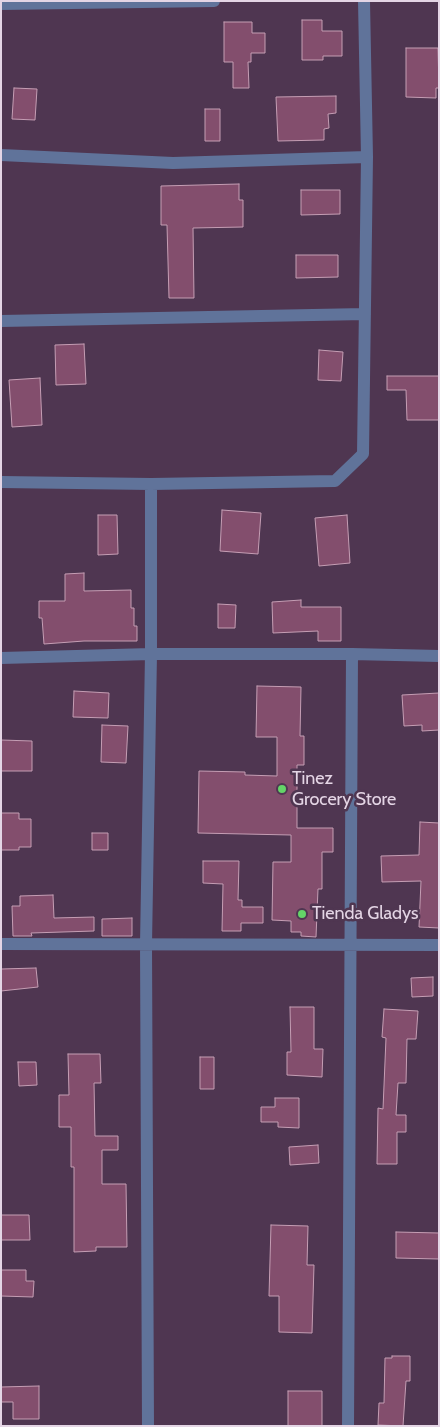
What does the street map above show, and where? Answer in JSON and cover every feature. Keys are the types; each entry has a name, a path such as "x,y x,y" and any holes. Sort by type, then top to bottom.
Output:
{"street":[{"path":"1,4 214,1"},
{"path":"1,482 151,484 335,482 363,454 367,157 364,1"},
{"path":"1,155 173,163 367,157"},
{"path":"1,320 365,314"},
{"path":"148,1426 146,944 151,654 151,484"},
{"path":"1,658 151,654 439,656"},
{"path":"348,1426 352,654"},
{"path":"1,944 439,945"}],"building":[{"path":"302,20 322,20 322,31 342,31 342,56 323,56 323,60 302,60"},
{"path":"224,22 252,22 252,33 265,33 265,53 251,53 251,62 248,62 249,88 233,88 233,62 224,62"},
{"path":"406,48 438,48 439,88 436,88 436,98 406,97"},
{"path":"14,88 37,89 35,120 12,119"},
{"path":"336,96 336,113 328,114 329,128 324,129 324,140 278,141 276,97"},
{"path":"205,109 220,109 220,141 205,141"},
{"path":"239,184 239,200 243,200 243,227 193,228 194,298 169,298 167,225 161,225 161,186"},
{"path":"301,190 340,190 340,214 301,215"},
{"path":"296,255 338,255 338,277 296,278"},
{"path":"84,344 86,384 56,385 55,345"},
{"path":"319,350 343,352 341,381 318,380"},
{"path":"387,376 439,376 439,420 407,420 406,390 387,390"},
{"path":"40,378 42,425 12,427 9,380"},
{"path":"222,510 261,513 258,554 220,551"},
{"path":"98,515 117,515 118,554 98,555"},
{"path":"347,515 350,563 319,566 315,518"},
{"path":"84,573 84,591 131,590 131,608 134,608 134,626 137,626 137,641 84,641 44,644 42,618 39,618 39,601 65,601 65,574"},
{"path":"301,600 301,607 341,607 341,641 318,641 318,631 273,633 272,602"},
{"path":"218,604 236,605 235,628 218,628"},
{"path":"257,686 301,687 300,736 304,736 304,765 297,765 297,828 333,828 333,852 322,852 322,889 318,889 316,937 301,936 301,932 291,932 291,921 272,920 273,862 291,862 291,835 198,833 199,771 245,772 245,775 277,776 277,737 256,737"},
{"path":"74,691 109,693 108,718 73,717"},
{"path":"439,693 439,730 422,731 422,725 404,726 402,695"},
{"path":"102,725 128,726 126,763 101,762"},
{"path":"1,740 32,741 32,771 1,771"},
{"path":"1,813 19,813 19,819 31,819 31,847 19,847 19,850 1,850"},
{"path":"420,822 439,823 439,928 419,927 421,881 382,882 381,856 419,855"},
{"path":"92,833 108,833 108,850 92,850"},
{"path":"203,861 239,861 238,900 242,900 242,907 263,907 263,923 241,923 241,931 222,931 223,884 203,883"},
{"path":"53,895 54,918 94,917 94,931 31,933 32,936 13,936 12,906 20,906 20,896"},
{"path":"132,918 132,936 102,936 102,919"},
{"path":"36,968 38,987 1,991 1,969"},
{"path":"433,977 433,996 412,997 411,978"},
{"path":"290,1007 314,1007 314,1049 323,1049 322,1077 287,1075 287,1052 291,1052"},
{"path":"384,1009 418,1011 416,1039 407,1039 406,1083 398,1083 396,1115 406,1115 406,1132 397,1132 397,1164 377,1164 378,1108 383,1109 386,1038 382,1037"},
{"path":"68,1054 100,1054 101,1083 94,1083 95,1136 118,1136 118,1150 102,1150 102,1184 126,1184 127,1247 96,1247 96,1251 74,1252 74,1167 71,1167 71,1127 59,1127 59,1095 69,1095"},
{"path":"200,1057 214,1057 214,1089 200,1089"},
{"path":"18,1062 36,1062 37,1085 19,1086"},
{"path":"275,1098 299,1098 299,1128 278,1127 278,1122 261,1122 261,1107 275,1107"},
{"path":"318,1145 319,1163 290,1165 289,1147"},
{"path":"1,1215 29,1215 30,1240 1,1240"},
{"path":"271,1225 308,1226 307,1265 314,1265 312,1333 279,1332 279,1296 269,1296"},
{"path":"396,1232 439,1233 439,1259 396,1258"},
{"path":"1,1270 26,1270 26,1281 34,1281 33,1297 1,1296"},
{"path":"392,1356 410,1356 410,1381 406,1381 403,1426 378,1425 379,1403 384,1403 385,1358 392,1358"},
{"path":"39,1386 39,1419 13,1419 13,1402 1,1402 1,1387"},
{"path":"288,1391 322,1391 322,1426 288,1426"}],"place":[{"name":"Tinez Grocery Store","path":"282,789"},
{"name":"Tienda Gladys","path":"302,914"}]}
